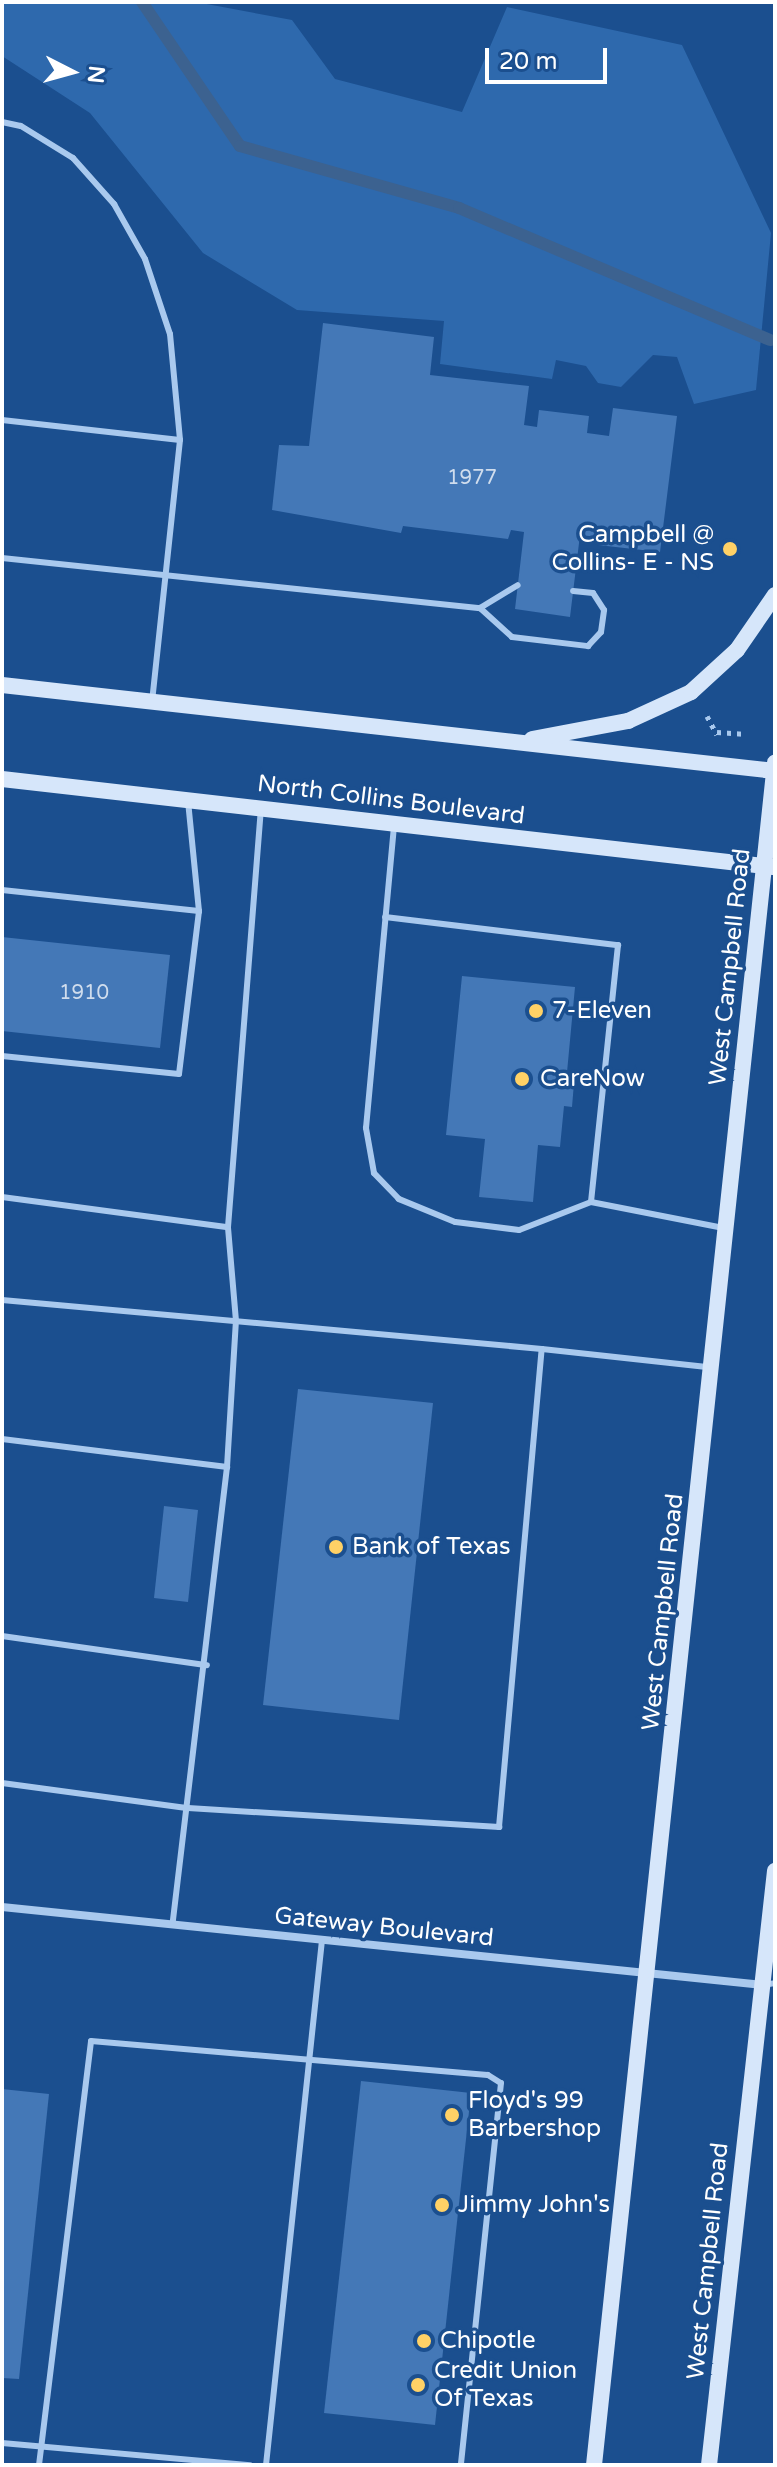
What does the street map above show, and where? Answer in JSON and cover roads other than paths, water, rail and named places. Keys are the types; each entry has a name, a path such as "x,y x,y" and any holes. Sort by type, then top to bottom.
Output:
{"main road":[{"path":"514,742 628,721 691,692 737,650 775,595"},
{"path":"2,685 775,771"},
{"name":"West Campbell Road","path":"594,2465 727,1229 770,867 775,763"},
{"name":"North Collins Boulevard","path":"2,779 770,867"},
{"name":"West Campbell Road","path":"709,2465 771,1987 775,1871"}],"street":[{"name":"Gateway Boulevard","path":"2,1907 771,1987"}],"lane":[{"path":"2,122 21,126 73,158 114,204 138,245 170,334 180,440 151,701"},
{"path":"2,420 180,440"},
{"path":"2,558 480,608 512,637 588,646 601,632 604,610 593,593 573,591"},
{"path":"480,608 518,585"},
{"path":"2,1056 179,1074 199,911 188,801"},
{"path":"172,1925 207,1665 227,1467 236,1321 228,1227 261,809"},
{"path":"394,824 366,1128 374,1173 399,1199 455,1222 519,1230 591,1202 727,1229"},
{"path":"2,890 199,911"},
{"path":"385,917 618,945 591,1202"},
{"path":"2,1197 228,1227"},
{"path":"2,1300 542,1349 712,1368"},
{"path":"2,1783 188,1808 499,1827 542,1349"},
{"path":"2,1439 227,1467"},
{"path":"2,1636 207,1665"},
{"path":"266,2465 322,1940"},
{"path":"39,2465 91,2041 488,2075 501,2083 461,2465"},
{"path":"2,2443 250,2465"}],"waterway":[{"path":"142,2 240,146 459,208 770,340"}],"place":[{"name":"Campbell @ Collins- E - NS","path":"730,549"},
{"name":"7-Eleven","path":"536,1011"},
{"name":"CareNow","path":"522,1079"},
{"name":"Bank of Texas","path":"336,1547"},
{"name":"Floyd's 99 Barbershop","path":"452,2115"},
{"name":"Jimmy John's","path":"442,2205"},
{"name":"Chipotle","path":"424,2341"},
{"name":"Credit Union Of Texas","path":"418,2385"}]}
